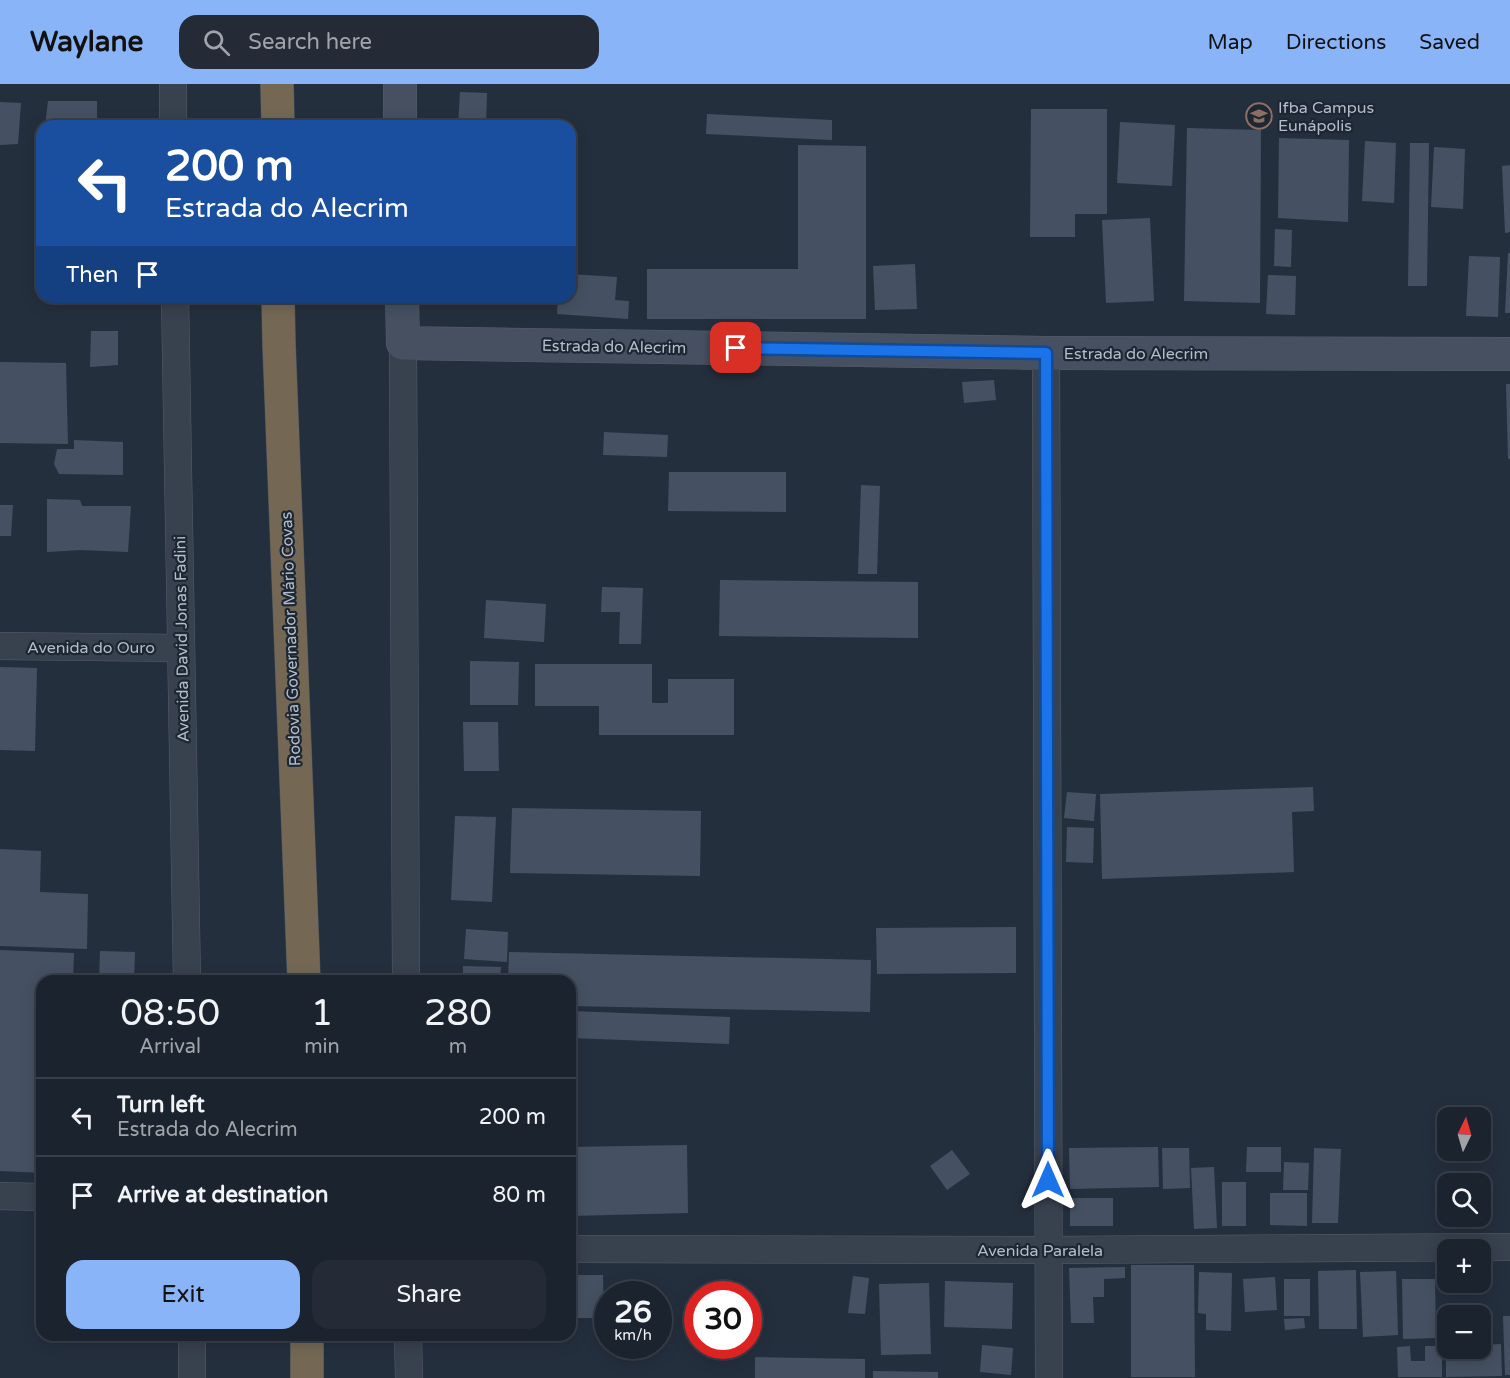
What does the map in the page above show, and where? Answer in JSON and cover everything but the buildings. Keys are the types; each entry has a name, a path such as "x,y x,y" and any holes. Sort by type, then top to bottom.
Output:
{"highway":[{"path":"277,84 278,120"},
{"name":"Rodovia Governador Mário Covas","path":"278,303 303,975"},
{"path":"307,1341 307,1378"}],"street":[{"path":"173,84 173,120"},
{"path":"400,84 400,120"},
{"name":"Avenida David Jonas Fadini","path":"175,303 187,975"},
{"path":"402,303 406,975"},
{"name":"Estrada do Alecrim","path":"403,343 1046,353 1510,354"},
{"path":"1046,353 1049,1378"},
{"name":"Avenida do Ouro","path":"0,646 181,648"},
{"path":"0,1196 36,1197"},
{"name":"Avenida Paralela","path":"576,1249 1049,1250 1510,1247"},
{"path":"192,1341 192,1378"},
{"path":"408,1341 409,1378"}],"place":[{"name":"Ifba Campus Eunápolis","path":"1259,116"}],"route":[{"path":"736,348 1046,353 1048,1180"}]}
